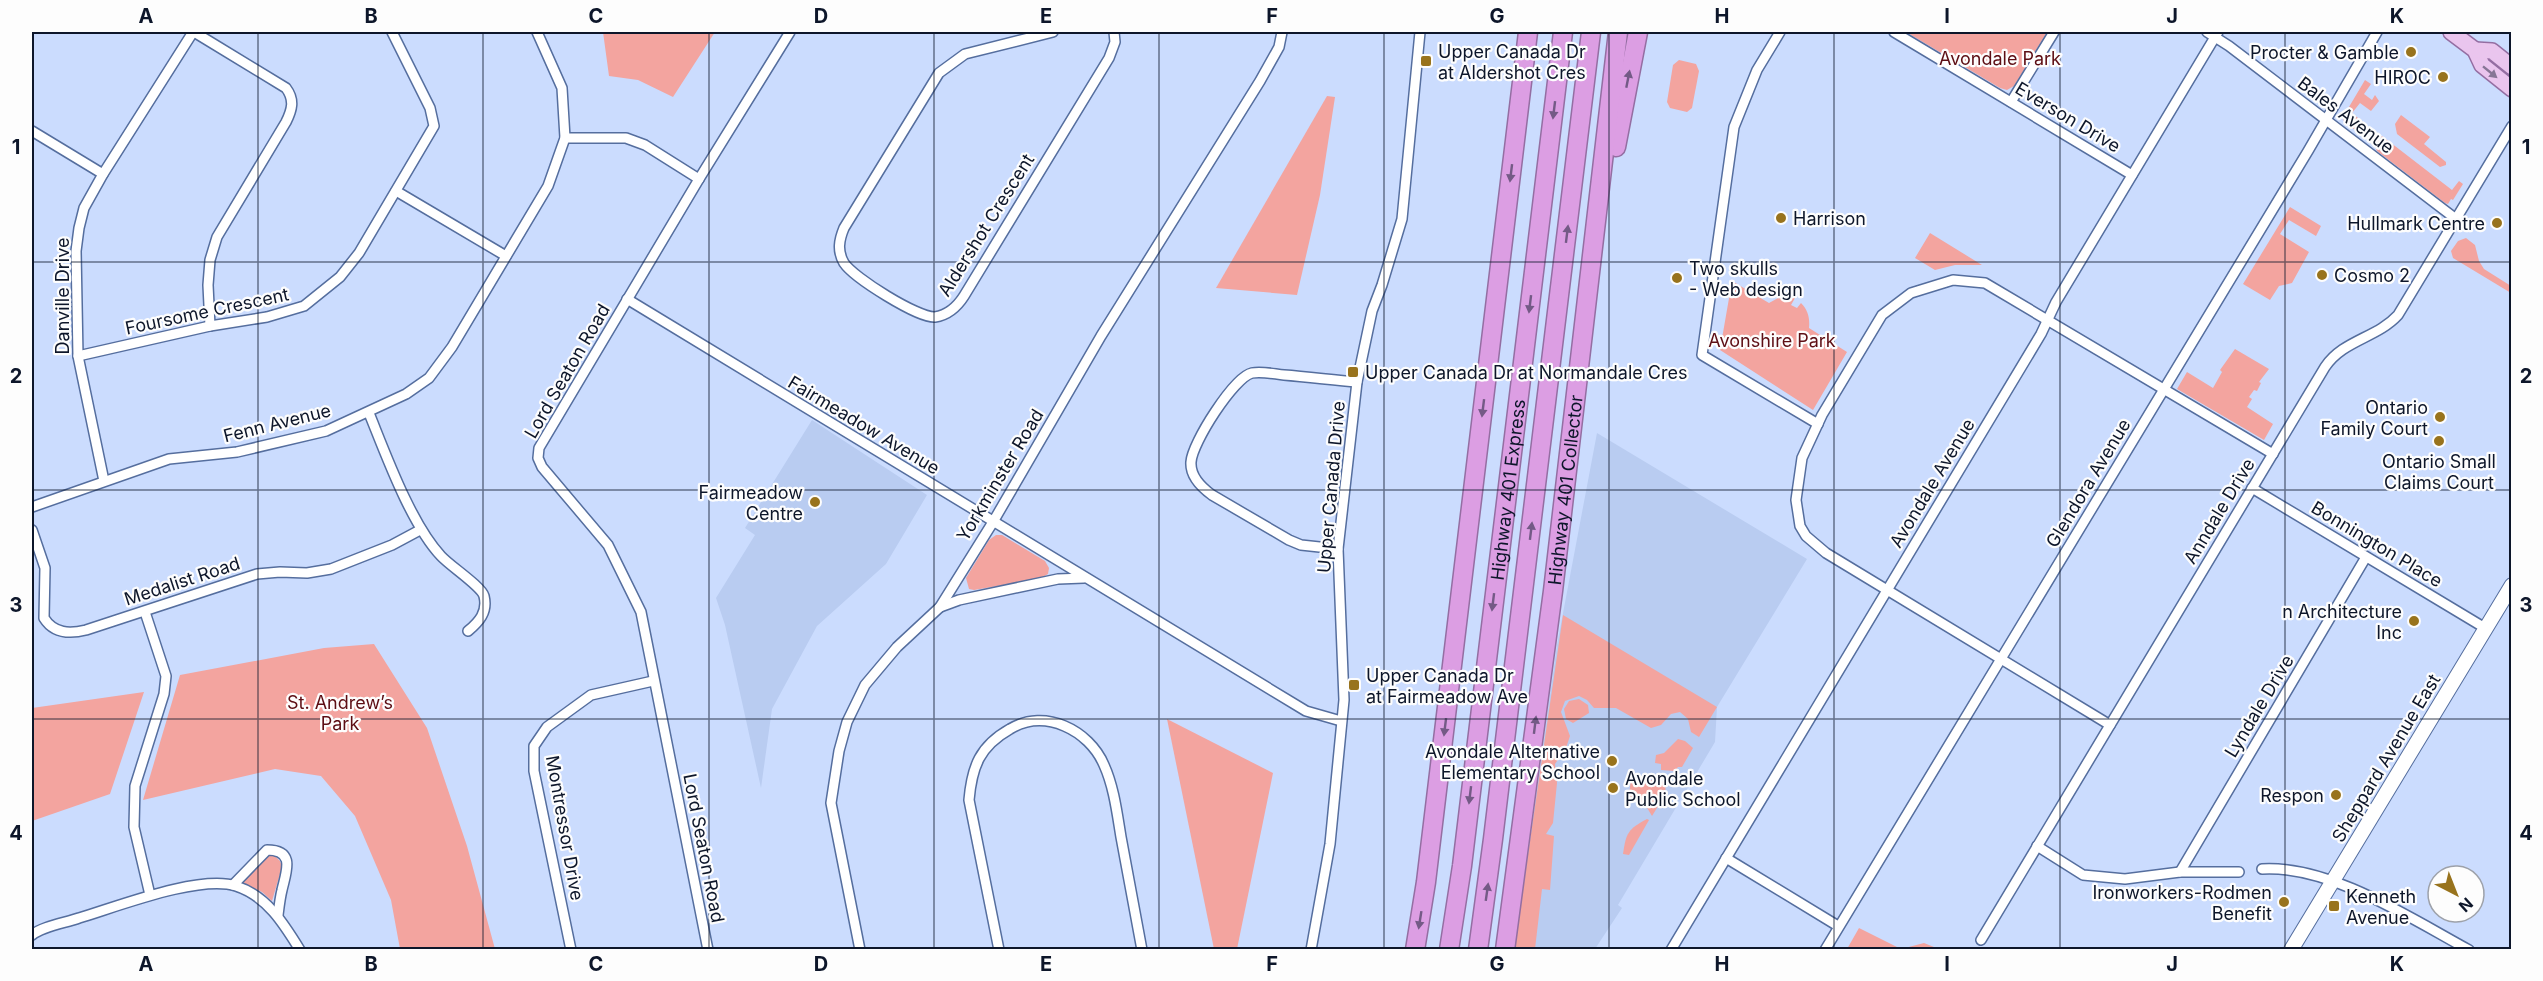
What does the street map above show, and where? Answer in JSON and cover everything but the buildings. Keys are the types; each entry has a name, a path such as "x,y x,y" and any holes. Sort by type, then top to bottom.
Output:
{"highway":[{"path":"1415,950 1428,870 1528,32"},
{"name":"Highway 401 Express","path":"1449,950 1463,855 1563,32"},
{"name":"Highway 401 Express","path":"1478,950 1591,32"},
{"name":"Highway 401 Collector","path":"1505,950 1553,591 1563,489 1618,32"},
{"path":"1563,489 1578,437 1608,193 1638,32"}],"main road":[{"path":"2451,32 2475,50 2482,65 2511,89"},
{"path":"2475,50 2492,51 2511,67"},
{"name":"Sheppard Avenue East","path":"2290,950 2511,585"}],"street":[{"name":"Danville Drive","path":"104,481 78,356 76,251 79,228 84,208 103,174 194,32"},
{"path":"194,32 286,88 292,96 292,112 215,243 210,260 208,285 210,327"},
{"name":"Foursome Crescent","path":"78,356 290,312 314,299 340,277 359,253 434,126 430,108 392,32"},
{"path":"537,32 562,88 565,138 626,138 645,145 699,178"},
{"name":"Lord Seaton Road","path":"708,950 641,612 613,553 596,529 546,474 538,458 539,448 545,435 699,178 790,32"},
{"name":"Aldershot Crescent","path":"1053,32 965,54 939,73 844,228 839,242 841,255 853,273 916,313 936,317 948,314 964,296 1109,58 1115,42 1114,32"},
{"name":"Yorkminster Road","path":"860,950 831,803 839,751 847,722 865,684 897,647 939,607 993,522 1086,361 1260,81 1279,47 1282,32"},
{"name":"Upper Canada Drive","path":"1311,950 1330,844 1344,700 1338,549 1357,382 1372,311 1402,219 1420,32"},
{"path":"1780,32 1757,70 1734,128 1702,355 1818,424"},
{"name":"Everson Drive","path":"1894,32 2132,175"},
{"path":"2011,102 2054,32"},
{"name":"Glendora Avenue","path":"1825,950 2377,32"},
{"name":"Bales Avenue","path":"2214,33 2456,219"},
{"name":"Avondale Avenue","path":"1671,950 2048,319 2214,33"},
{"name":"Anndale Drive","path":"1981,940 2334,355 2386,326 2398,315 2511,126"},
{"path":"32,130 103,174"},
{"name":"Fenn Avenue","path":"32,507 169,459 228,453 315,435 369,413 417,388 435,371 506,256 551,179 565,138"},
{"path":"396,191 506,256"},
{"path":"2110,725 2002,657 1826,553 1806,536 1800,526 1796,501 1802,458 1818,424 1882,315 1911,292 1953,280 1985,283 2273,454"},
{"name":"Fairmeadow Avenue","path":"627,300 1306,711 1341,721"},
{"path":"1338,549 1301,545 1289,540 1212,495 1201,487 1196,479 1191,469 1191,460 1194,450 1217,411 1235,384 1244,376 1262,373 1357,382"},
{"path":"369,413 420,530 441,556 481,589 485,607 480,621 468,631"},
{"name":"Bonnington Place","path":"2252,488 2486,628"},
{"name":"Medalist Road","path":"32,530 45,568 44,618 55,630 67,633 86,630 145,612 257,574 307,573 331,569 392,545 420,530"},
{"name":"Lyndale Drive","path":"2180,872 2366,557"},
{"path":"939,607 959,600 1058,579 1085,578"},
{"path":"145,612 166,676 164,694 135,786 134,827 150,895"},
{"name":"Montressor Drive","path":"571,950 534,771 534,746 548,727 591,695 654,681"},
{"path":"999,950 969,800 971,780 977,761 993,740 1019,723 1044,720 1073,729 1097,752 1104,765 1118,821 1142,950"},
{"path":"2037,846 2083,875 2125,879 2180,872 2239,872"},
{"path":"233,885 267,850 276,850 284,856 289,868 282,889 278,915"},
{"path":"1726,858 1838,926"},
{"path":"2262,869 2282,868 2351,888 2469,950"},
{"path":"32,935 150,895 215,884 233,885 259,899 278,915 300,950"}],"shaded area":[{"path":"812,420 927,495 886,564 817,626 772,709 761,788 725,625 716,598 755,535 745,528"},
{"path":"1597,433 1807,559 1717,707 1715,742 1618,905 1622,908 1595,949 1515,950 1557,645"}],"green space":[{"path":"603,32 715,32 673,97 638,80 609,76"},
{"name":"Avondale Park","path":"1906,32 2047,32 2014,86 2007,90"},
{"path":"1679,60 1696,64 1699,71 1692,108 1687,112 1670,108 1667,102 1673,65"},
{"path":"2365,80 2371,84 2364,94 2372,100 2375,95 2379,101 2371,111 2360,103 2352,113 2364,123 2365,127 2362,130 2354,129 2343,120 2343,117"},
{"path":"1327,96 1335,97 1320,195 1297,295 1216,288"},
{"path":"2401,115 2430,137 2424,144 2446,162 2446,165 2440,167 2397,134 2395,124"},
{"path":"2382,136 2452,190 2459,181 2463,184 2453,200 2451,199 2448,204 2445,203 2377,151 2374,143 2377,139 2384,144 2385,142 2380,138"},
{"path":"2290,207 2321,226 2316,236 2289,220 2280,234 2309,252 2292,283 2279,286 2270,300 2243,284"},
{"path":"1930,233 1982,265 1955,265 1935,270 1915,258"},
{"path":"2466,238 2475,245 2479,261 2484,269 2511,286 2511,293 2453,258 2451,251 2458,241"},
{"name":"Avonshire Park","path":"1732,281 1769,303 1782,296 1795,298 1791,305 1797,308 1801,303 1808,314 1809,328 1847,352 1813,410 1720,350"},
{"path":"2235,349 2269,369 2259,382 2261,383 2257,391 2254,390 2249,397 2252,399 2247,407 2273,424 2264,440 2177,389 2187,372 2213,388 2222,372 2220,370"},
{"path":"996,535 1002,535 1045,561 1049,568 1048,574 1039,579 969,589 966,578 989,540"},
{"path":"1563,615 1717,707 1699,737 1691,732 1688,719 1680,712 1671,714 1661,725 1651,728 1616,708 1594,708 1587,700 1579,696 1565,701 1561,712 1570,736 1566,748 1555,764 1557,783 1553,823 1546,834 1554,836 1550,890 1542,889 1535,949 1514,950"},
{"name":"St. Andrew’s Park","path":"374,644 427,728 467,846 495,949 400,949 391,900 355,816 321,776 275,769 143,800 180,675 324,648"},
{"path":"144,692 110,794 32,821 32,708"},
{"path":"1579,699 1588,705 1589,713 1573,723 1566,719 1564,709 1569,701"},
{"path":"1167,719 1273,773 1237,949 1214,949"},
{"path":"1678,739 1685,741 1693,748 1682,767 1678,767 1675,771 1661,770 1661,764 1655,763 1656,755 1664,753"},
{"path":"1631,778 1666,782 1665,795 1652,816 1646,806 1629,796"},
{"path":"1647,819 1649,820 1629,855 1623,854 1629,832"},
{"path":"274,855 282,867 272,901 262,892 241,882 265,856"},
{"path":"1859,928 1901,949 1847,949"},
{"path":"1924,943 1939,949 1901,949"}],"place":[{"name":"Procter & Gamble","path":"2411,52"},
{"name":"Upper Canada Dr at Aldershot Cres","path":"1426,61"},
{"name":"HIROC","path":"2443,77"},
{"name":"Harrison","path":"1781,218"},
{"name":"Hullmark Centre","path":"2497,223"},
{"name":"Cosmo 2","path":"2322,275"},
{"name":"Two skulls - Web design","path":"1677,278"},
{"name":"Upper Canada Dr at Normandale Cres","path":"1353,372"},
{"name":"Ontario Family Court","path":"2440,417"},
{"name":"Ontario Small Claims Court","path":"2439,441"},
{"name":"Fairmeadow Centre","path":"815,502"},
{"name":"n Architecture Inc","path":"2414,621"},
{"name":"Upper Canada Dr at Fairmeadow Ave","path":"1354,685"},
{"name":"Avondale Alternative Elementary School","path":"1612,761"},
{"name":"Avondale Public School","path":"1613,788"},
{"name":"Respon","path":"2336,795"},
{"name":"Ironworkers-Rodmen Benefit","path":"2284,902"},
{"name":"Kenneth Avenue","path":"2334,906"}]}
